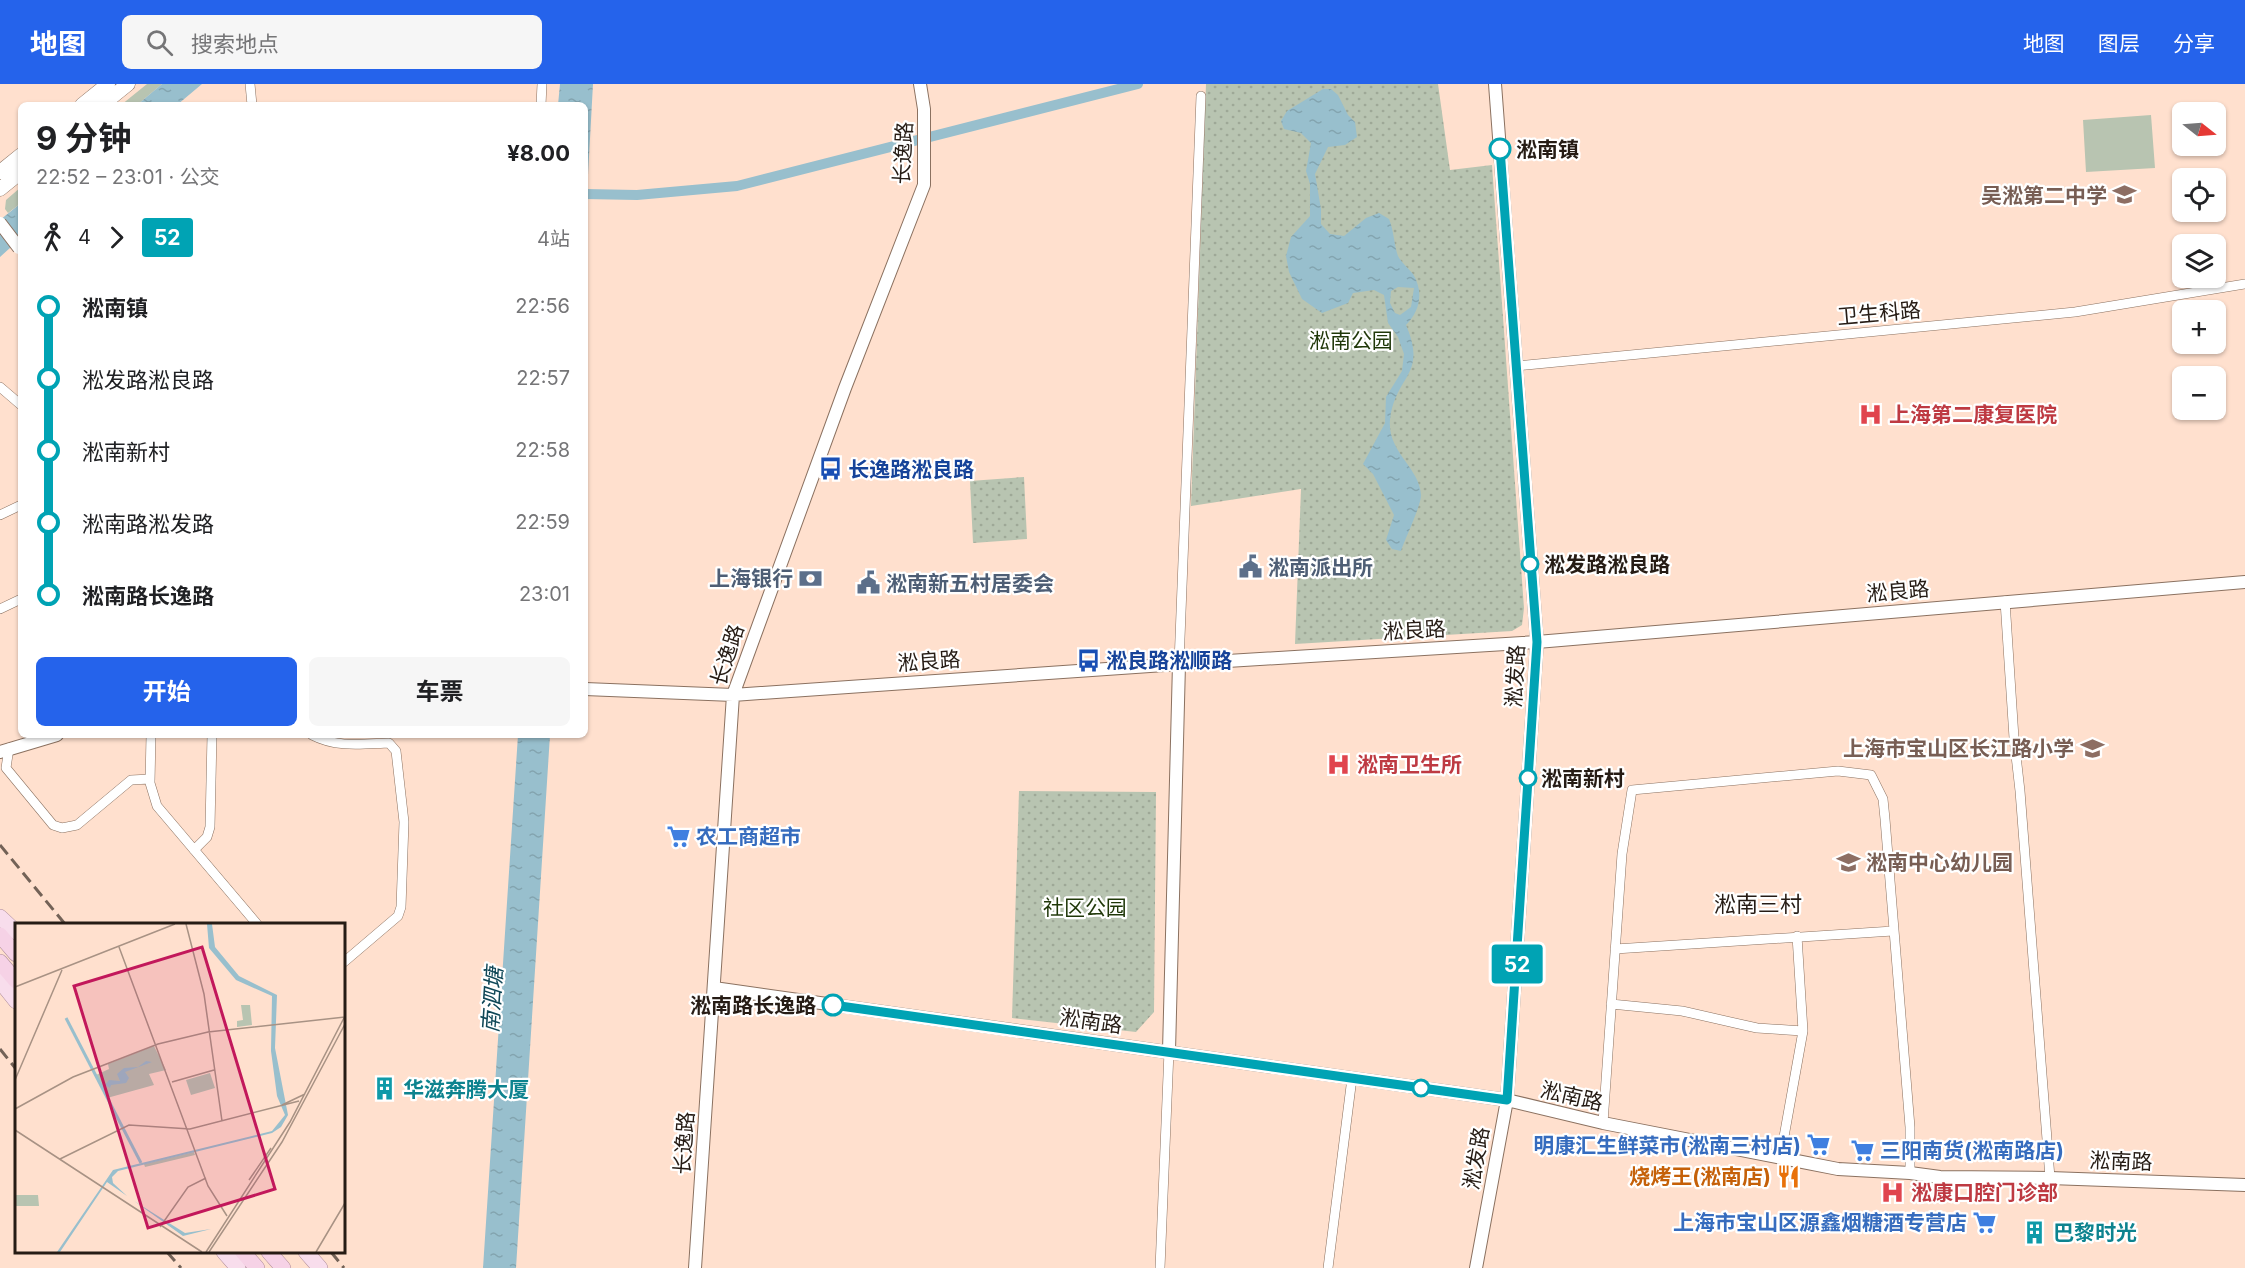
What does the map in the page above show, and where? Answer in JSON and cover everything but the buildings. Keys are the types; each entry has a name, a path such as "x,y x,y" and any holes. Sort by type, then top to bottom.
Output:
{"highway":[{"path":"0,936 15,947"},
{"path":"0,936 15,955"},
{"path":"0,962 15,980"},
{"path":"245,1253 257,1268"},
{"path":"271,1253 283,1268"},
{"path":"281,1253 293,1268"}],"main road":[{"path":"86,102 108,84"},
{"path":"106,102 128,84"},
{"path":"0,172 18,157"},
{"path":"0,189 18,174"},
{"path":"0,917 15,931"},
{"path":"0,981 15,1000"},
{"path":"226,1253 238,1268"},
{"path":"264,1253 276,1268"},
{"path":"308,1253 320,1268"}],"street":[{"path":"250,84 252,102"},
{"path":"541,102 542,84"},
{"name":"长逸路","path":"695,1268 733,695 845,388 924,185 924,123 920,84"},
{"name":"淞发路","path":"1476,1268 1507,1100 1537,642 1495,84"},
{"path":"1160,1268 1200,96"},
{"path":"0,223 18,246"},
{"name":"卫生科路","path":"1516,366 2075,312 2245,284"},
{"path":"0,387 18,402"},
{"path":"0,515 18,506"},
{"name":"淞良路","path":"588,689 733,695 1537,642 2245,582"},
{"path":"0,609 18,601"},
{"path":"2005,601 2050,1178"},
{"path":"46,738 4,750 6,768 53,825 62,828 77,825 131,780 150,779"},
{"path":"151,738 150,779 153,798 157,806 256,923"},
{"path":"194,850 207,837 210,827 212,738"},
{"path":"318,738 340,745 389,744 396,751 404,822 401,908 398,916 345,961"},
{"path":"1603,1123 1622,854 1632,790 1838,771 1871,776 1883,799 1910,1126 1910,1173"},
{"path":"1615,949 1893,931"},
{"path":"1780,1159 1803,1031 1797,936"},
{"name":"淞南路","path":"714,988 1507,1100 1603,1123 1838,1169 1940,1177 2245,1183"},
{"path":"1611,1004 1682,1011 1757,1028 1803,1031"},
{"path":"1328,1268 1352,1078"}],"green space":[{"path":"147,84 162,84 141,102 125,102"},
{"name":"淞南公园","path":"1206,84 1438,84 1450,170 1492,165 1524,608 1522,625 1512,631 1295,644 1301,489 1191,506"},
{"path":"2151,115 2155,168 2086,172 2083,120"},
{"path":"18,190 18,205 8,213 5,209 6,200"},
{"path":"1024,477 1027,539 973,543 970,481"},
{"name":"社区公园","path":"1019,791 1156,792 1154,1012 1136,1032 1012,1018"}],"water":[{"path":"162,84 202,84 181,102 141,102"},
{"path":"560,84 593,84 588,175 588,102 558,102"},
{"path":"1323,89 1331,89 1338,95 1348,115 1355,122 1357,137 1345,145 1328,147 1315,174 1321,224 1330,234 1344,236 1366,218 1379,213 1389,219 1398,256 1413,274 1419,288 1419,301 1415,314 1406,325 1412,342 1412,366 1393,405 1390,420 1393,441 1415,476 1421,495 1401,551 1392,549 1386,540 1394,515 1373,474 1363,464 1385,423 1386,397 1402,371 1404,354 1398,337 1388,323 1384,295 1374,290 1353,293 1348,303 1322,313 1302,299 1289,272 1286,256 1291,237 1310,216 1310,184 1306,171 1311,143 1301,133 1284,129 1281,121 1287,111","holes":["1398,287 1414,288 1411,307 1400,315 1395,313 1390,303 1391,291"]},
{"path":"18,205 18,241 0,257 0,220"},
{"path":"518,738 550,738 516,1268 483,1268"}],"waterway":[{"path":"588,194 637,195 737,186 1138,84"}],"railway":[{"path":"0,845 64,923"},
{"path":"0,1049 15,1068"},
{"path":"168,1253 181,1268"},
{"path":"332,1253 344,1268"}],"bus line":[{"name":"52","path":"833,1005 1507,1100 1537,642 1500,149"}],"place":[{"name":"淞南镇","path":"1500,149"},
{"name":"吴淞第二中学","path":"2125,195"},
{"name":"上海第二康复医院","path":"1871,414"},
{"name":"长逸路淞良路","path":"830,469"},
{"name":"淞发路淞良路","path":"1530,564"},
{"name":"淞南派出所","path":"1250,567"},
{"name":"上海银行","path":"811,578"},
{"name":"淞南新五村居委会","path":"868,583"},
{"name":"淞良路淞顺路","path":"1088,660"},
{"name":"上海市宝山区长江路小学","path":"2092,748"},
{"name":"淞南卫生所","path":"1339,764"},
{"name":"淞南新村","path":"1528,778"},
{"name":"农工商超市","path":"678,836"},
{"name":"淞南中心幼儿园","path":"1848,862"},
{"name":"淞南路长逸路","path":"833,1005"},
{"name":"华滋奔腾大厦","path":"385,1089"},
{"name":"明康汇生鲜菜市(淞南三村店)","path":"1819,1145"},
{"name":"三阳南货(淞南路店)","path":"1862,1150"},
{"name":"烧烤王(淞南店)","path":"1789,1176"},
{"name":"淞康口腔门诊部","path":"1893,1192"},
{"name":"上海市宝山区源鑫烟糖酒专营店","path":"1985,1222"},
{"name":"巴黎时光","path":"2035,1232"}],"district":[{"name":"淞南三村","path":"1758,904"}],"water label":[{"name":"南泗塘","path":"492,1000"}]}
